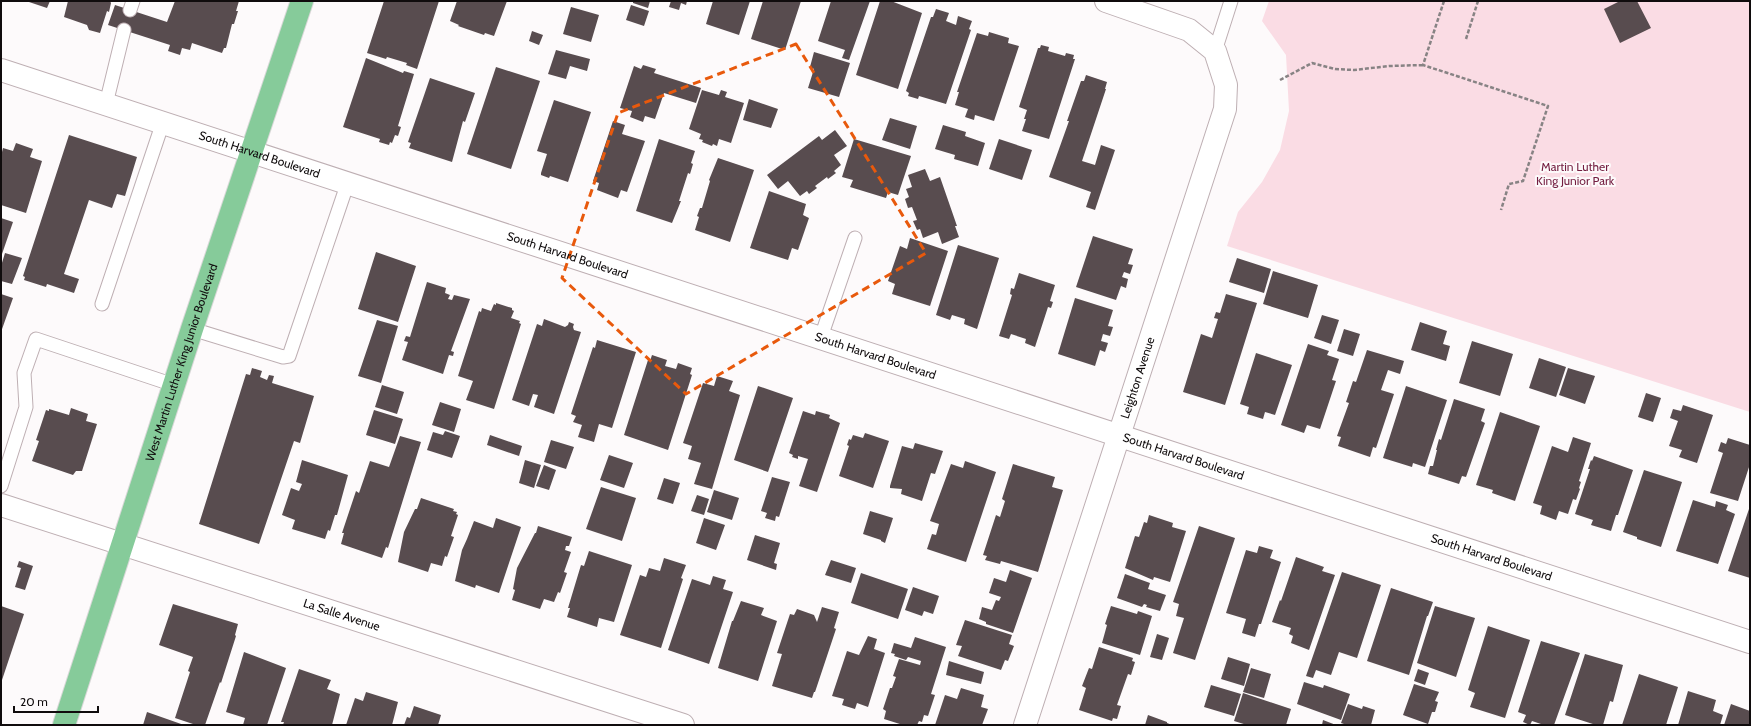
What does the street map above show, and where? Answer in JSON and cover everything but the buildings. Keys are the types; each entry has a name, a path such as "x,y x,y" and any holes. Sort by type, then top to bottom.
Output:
{"main road":[{"name":"West Martin Luther King Junior Boulevard","path":"64,725 121,544 302,1"}],"street":[{"path":"1106,1 1189,30 1215,52"},
{"name":"Leighton Avenue","path":"1024,725 1120,435 1225,109 1226,85 1215,52"},
{"name":"South Harvard Boulevard","path":"1,70 348,182 1750,642"},
{"name":"La Salle Avenue","path":"1,505 683,725"}],"lane":[{"path":"1215,52 1232,1"},
{"path":"106,104 124,30"},
{"path":"102,304 164,122"},
{"path":"192,329 283,358 290,356 348,182"},
{"path":"821,337 855,238"},
{"path":"1,486 26,407 24,373 36,339 174,385"}],"path":[{"path":"1423,65 1444,1"},
{"path":"1466,39 1478,1"},
{"path":"1280,80 1312,63 1335,69 1354,70 1389,66 1423,65 1548,106 1523,181 1509,184 1501,210"}],"highlighted area":[{"path":"796,44 926,253 686,394 562,278 618,113"}],"green space":[{"name":"Martin Luther King Junior Park","path":"1269,1 1750,1 1750,412 1227,246 1238,212 1262,182 1280,150 1289,111 1286,55 1262,21"}]}
